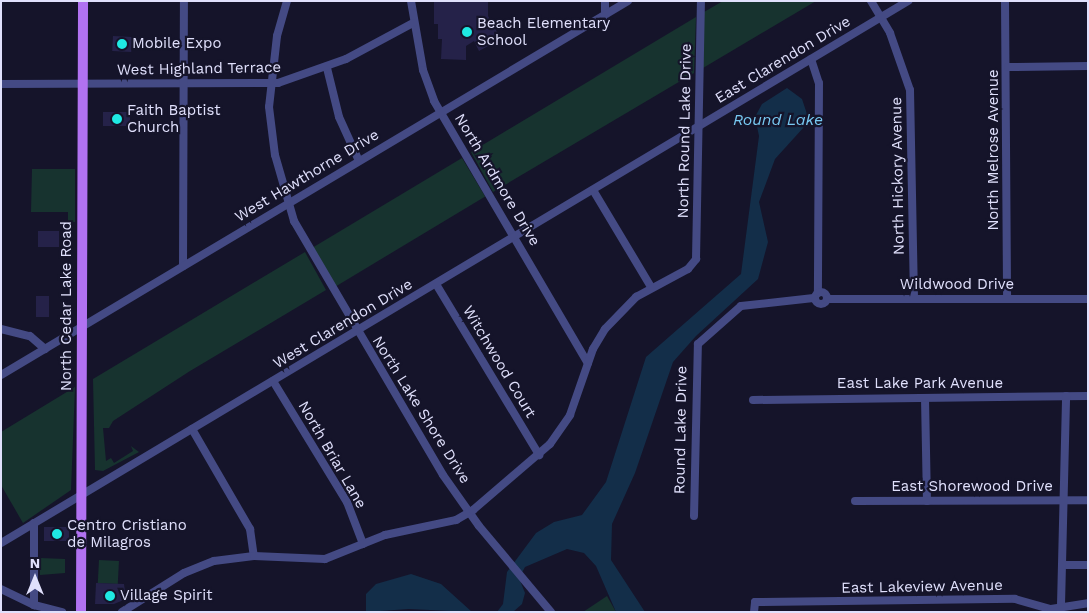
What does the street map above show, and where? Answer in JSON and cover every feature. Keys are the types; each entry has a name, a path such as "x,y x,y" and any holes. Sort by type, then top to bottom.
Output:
{"main road":[{"name":"North Cedar Lake Road","path":"81,612 83,492 83,1"}],"street":[{"path":"183,266 184,1"},
{"name":"North Lake Shore Drive","path":"286,1 270,84 270,126 287,204 308,248 356,332 469,512 524,574 551,612"},
{"name":"North Ardmore Drive","path":"411,1 413,23 423,70 440,113 588,363"},
{"path":"605,1 605,15"},
{"name":"West Hawthorne Drive","path":"1,375 628,1"},
{"name":"North Round Lake Drive","path":"651,287 694,262 701,1"},
{"name":"North Hickory Avenue","path":"870,1 880,17 905,70 914,116 914,299"},
{"name":"East Clarendon Drive","path":"698,127 908,1"},
{"name":"North Melrose Avenue","path":"1005,1 1008,67 1006,299"},
{"name":"West Highland Terrace","path":"1,84 270,84 327,68 413,23"},
{"path":"811,59 819,83 816,295"},
{"path":"1008,67 1088,66"},
{"path":"327,68 339,117 359,161"},
{"name":"West Clarendon Drive","path":"1,543 83,492 356,332 698,127"},
{"path":"122,612 198,567 254,556 325,559 385,535 456,520 469,512 539,454 570,415 588,363 617,314 651,287 593,190"},
{"name":"Witchwood Court","path":"436,284 539,454"},
{"name":"Wildwood Drive","path":"698,344 741,306 816,295 820,305 827,298 1088,298"},
{"path":"1,329 30,336 46,349"},
{"name":"Round Lake Drive","path":"694,516 698,344"},
{"name":"North Briar Lane","path":"273,381 347,502 363,544"},
{"path":"1061,605 1066,396"},
{"name":"East Lake Park Avenue","path":"753,400 1088,396"},
{"path":"925,398 927,501"},
{"path":"192,429 247,522 254,556"},
{"name":"East Shorewood Drive","path":"856,502 1088,500"},
{"path":"34,523 34,605"},
{"path":"1063,565 1088,565"},
{"path":"1,589 34,605 62,612"},
{"name":"East Lakeview Avenue","path":"754,612 754,602 1015,599 1052,608 1061,605 1088,603"}],"green space":[{"path":"723,1 816,1 703,68 704,12"},
{"path":"696,17 694,73 493,192 471,152"},
{"path":"462,158 485,197 336,286 313,248"},
{"path":"32,169 75,169 75,222 68,222 68,212 31,212"},
{"path":"305,252 326,290 190,371 113,421 109,428 103,428 106,461 111,458 114,463 133,451 131,446 139,452 103,471 95,470 93,379"},
{"path":"75,387 71,490 23,523 1,485 1,432"},
{"path":"40,558 65,559 65,573 40,575"},
{"path":"99,560 119,561 118,584 98,583"},
{"path":"607,596 616,612 583,612"}],"water":[{"name":"Round Lake","path":"787,88 802,99 808,117 804,127 775,159 759,202 768,242 758,279 696,336 673,362 635,473 612,524 611,560 645,612 616,612 596,566 584,553 567,549 525,567 519,578 525,593 522,604 513,612 497,612 503,604 507,572 536,533 554,522 582,515 606,482 646,357 741,274 759,136 755,117 762,104"},
{"path":"411,574 441,584 472,612 409,609 366,612 366,594 376,584"}],"building":[{"name":"Beach Elementary School","path":"434,1 488,1 488,16 501,39 479,51 474,41 466,46 466,60 441,59 442,39 438,39 438,24 434,24"},
{"name":"Mobile Expo","path":"113,36 132,37 131,52 112,51"},
{"name":"Faith Baptist Church","path":"103,112 130,112 130,126 103,126"},
{"path":"38,231 59,231 59,247 38,247"},
{"path":"36,296 49,296 49,317 36,317"},
{"name":"Centro Cristiano de Milagros","path":"44,527 69,527 69,541 44,541"},
{"name":"Village Spirit","path":"96,583 124,584 126,599 114,604 95,604"}],"place":[{"name":"Beach Elementary School","path":"467,32"},
{"name":"Mobile Expo","path":"122,44"},
{"name":"Faith Baptist Church","path":"117,119"},
{"name":"Centro Cristiano de Milagros","path":"57,534"},
{"name":"Village Spirit","path":"110,596"}]}
